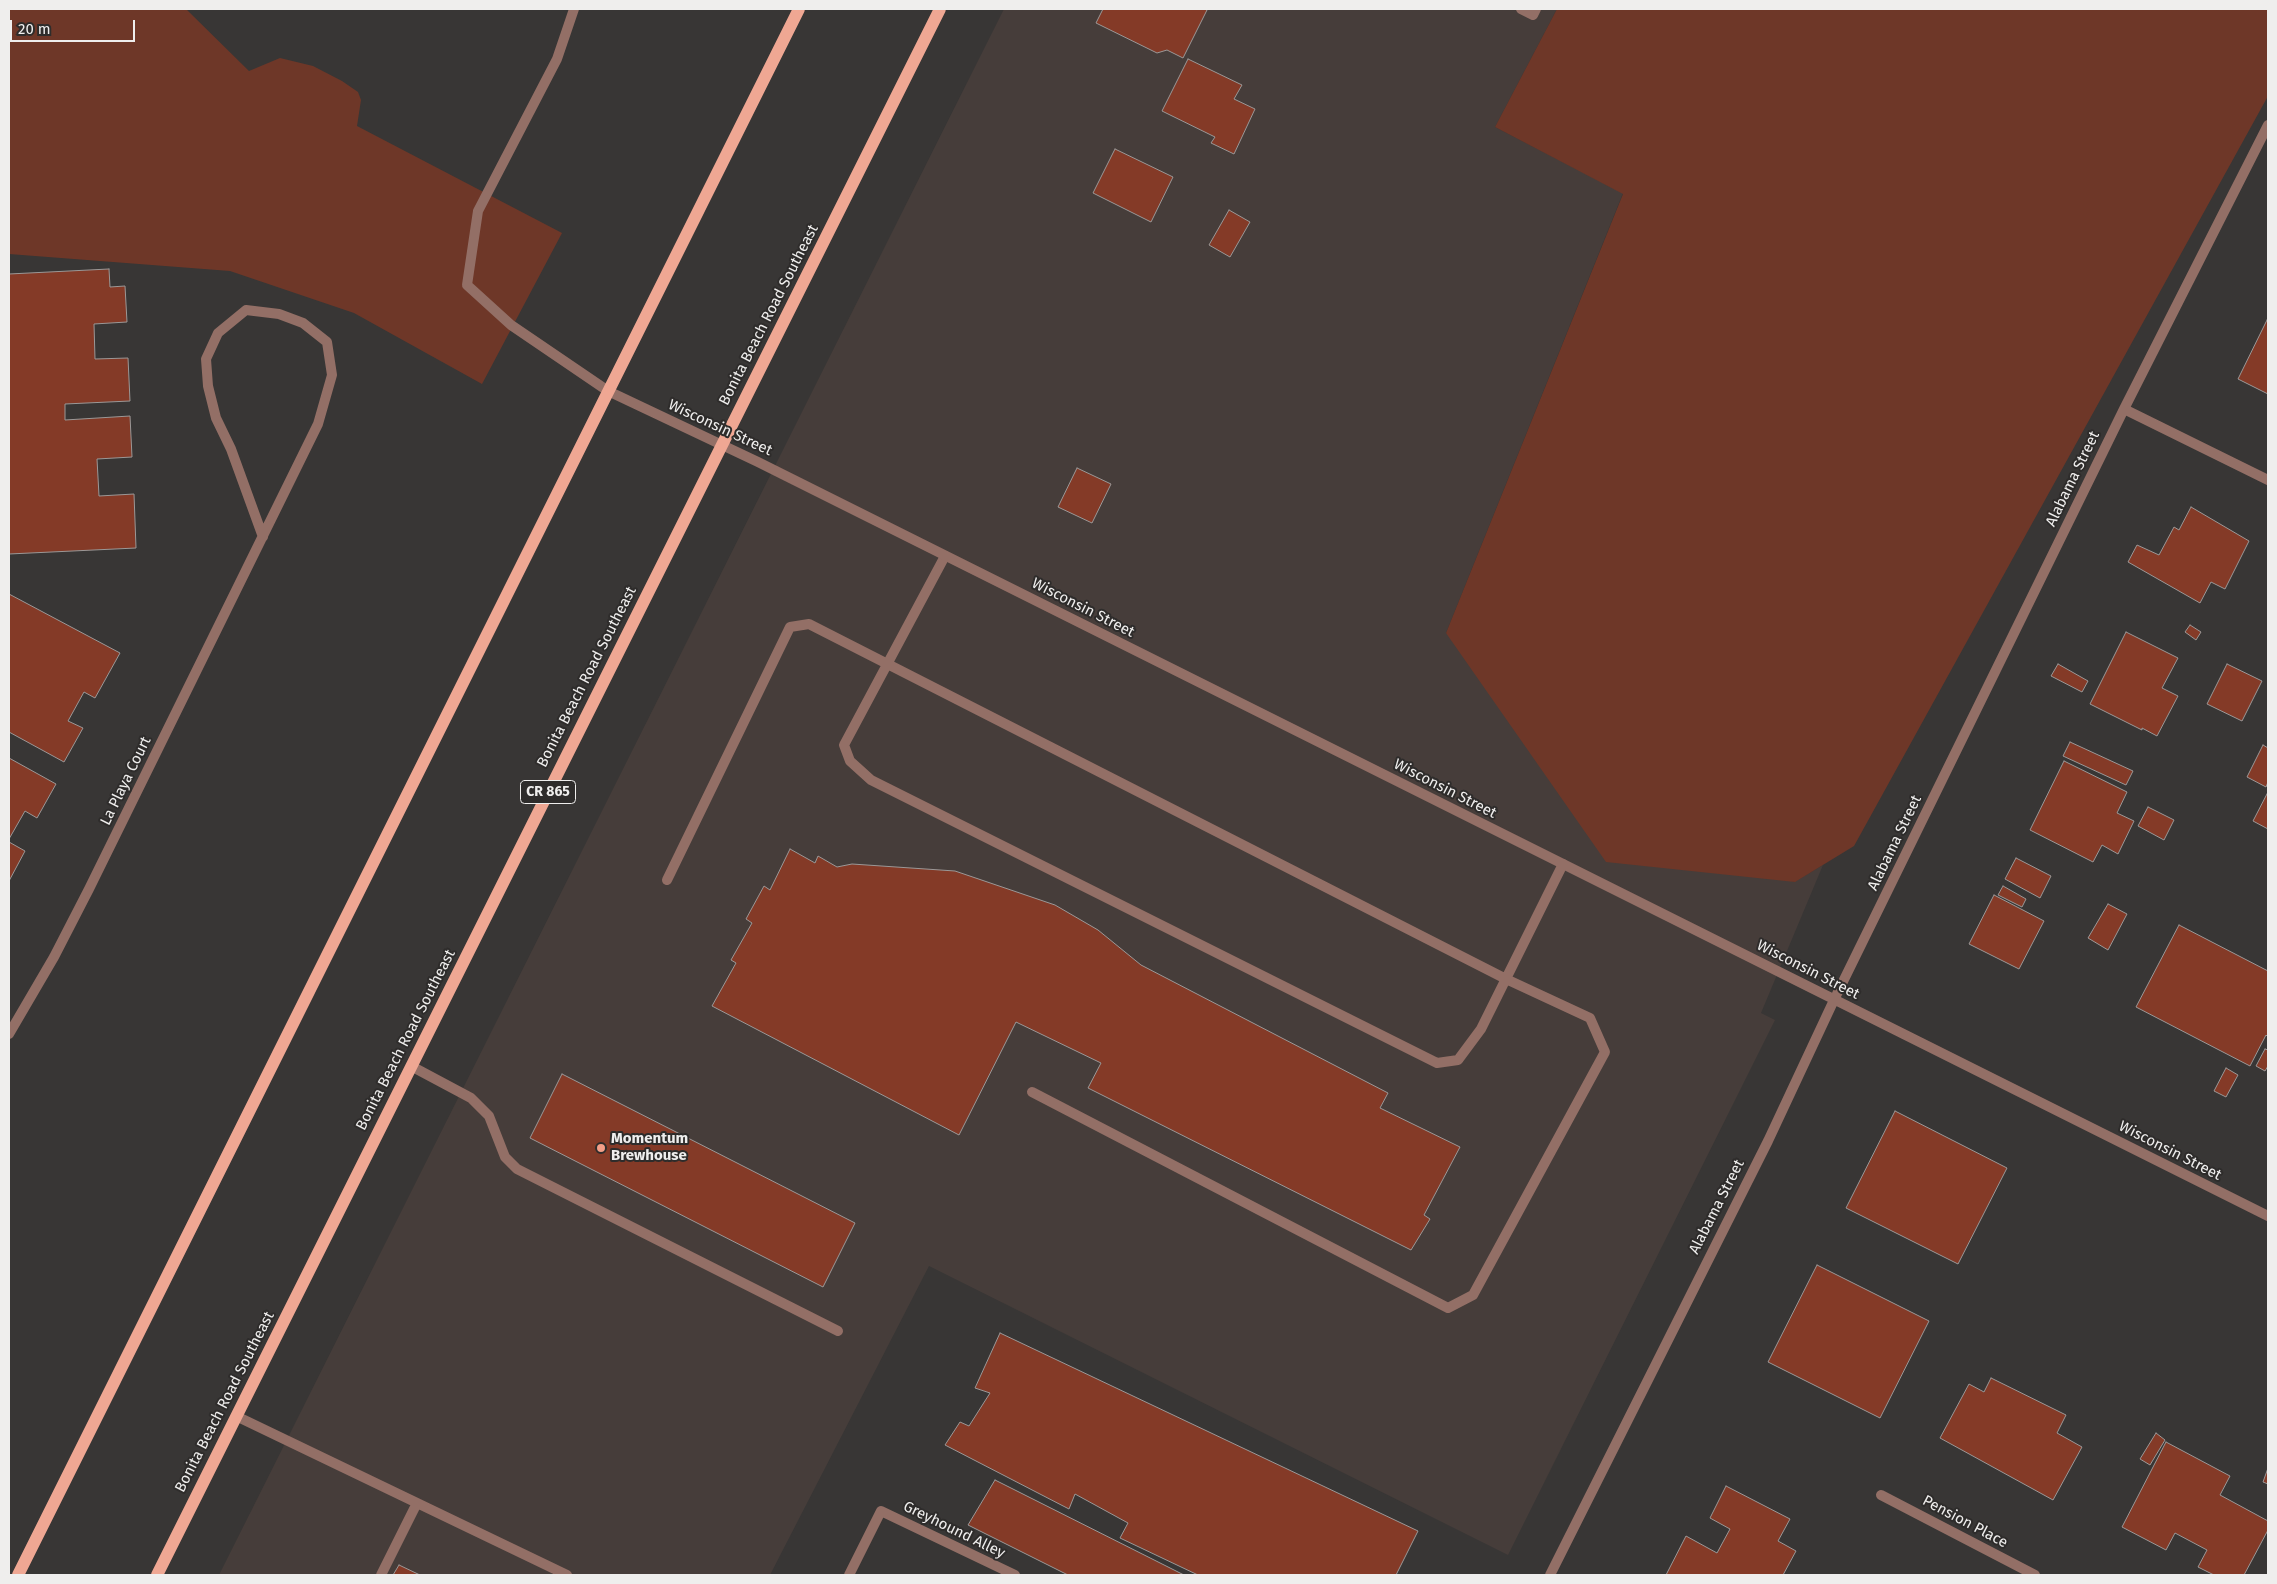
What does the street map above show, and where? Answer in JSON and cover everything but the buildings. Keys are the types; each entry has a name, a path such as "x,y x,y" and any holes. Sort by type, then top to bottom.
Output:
{"main road":[{"path":"18,1575 799,9"},
{"name":"Bonita Beach Road Southeast","path":"157,1575 940,9"}],"street":[{"name":"Wisconsin Street","path":"574,9 558,59 478,211 467,285 512,325 608,391 722,444 2268,1216"},
{"path":"1521,9 1533,14 1536,9"},
{"name":"Alabama Street","path":"1550,1575 1768,1141 1834,1000 2124,409 2268,125"},
{"name":"La Playa Court","path":"9,1034 54,957 89,889 318,424 332,375 327,342 303,323 279,314 246,310 218,333 206,359 208,386 216,418 230,449 262,537"},
{"path":"2124,409 2268,480"},
{"path":"945,556 844,744 850,761 871,780 1437,1063 1458,1060 1481,1029 1563,864"},
{"path":"667,880 790,627 809,624 1506,978 1590,1018 1605,1052 1473,1295 1448,1308 1032,1092"},
{"path":"411,1066 471,1098 488,1116 505,1157 517,1169 838,1331"},
{"path":"236,1416 567,1575"},
{"name":"Pension Place","path":"1881,1495 2035,1575"},
{"path":"381,1575 417,1503"},
{"name":"Greyhound Alley","path":"849,1575 881,1511 1015,1575"}],"shaded area":[{"path":"9,9 186,9 249,71 280,58 313,66 342,81 358,92 361,100 357,126 562,233 482,384 354,313 230,271 9,254"},
{"path":"1004,9 1557,9 1495,127 1623,193 1446,633 1794,882 1823,865 1761,1013 1775,1020 1508,1555 929,1266 770,1575 219,1575"},
{"path":"1557,9 2268,9 2268,96 1854,846 1795,882 1606,862 1446,633 1623,194 1495,127"}],"place":[{"name":"Momentum Brewhouse","path":"601,1148"}]}
